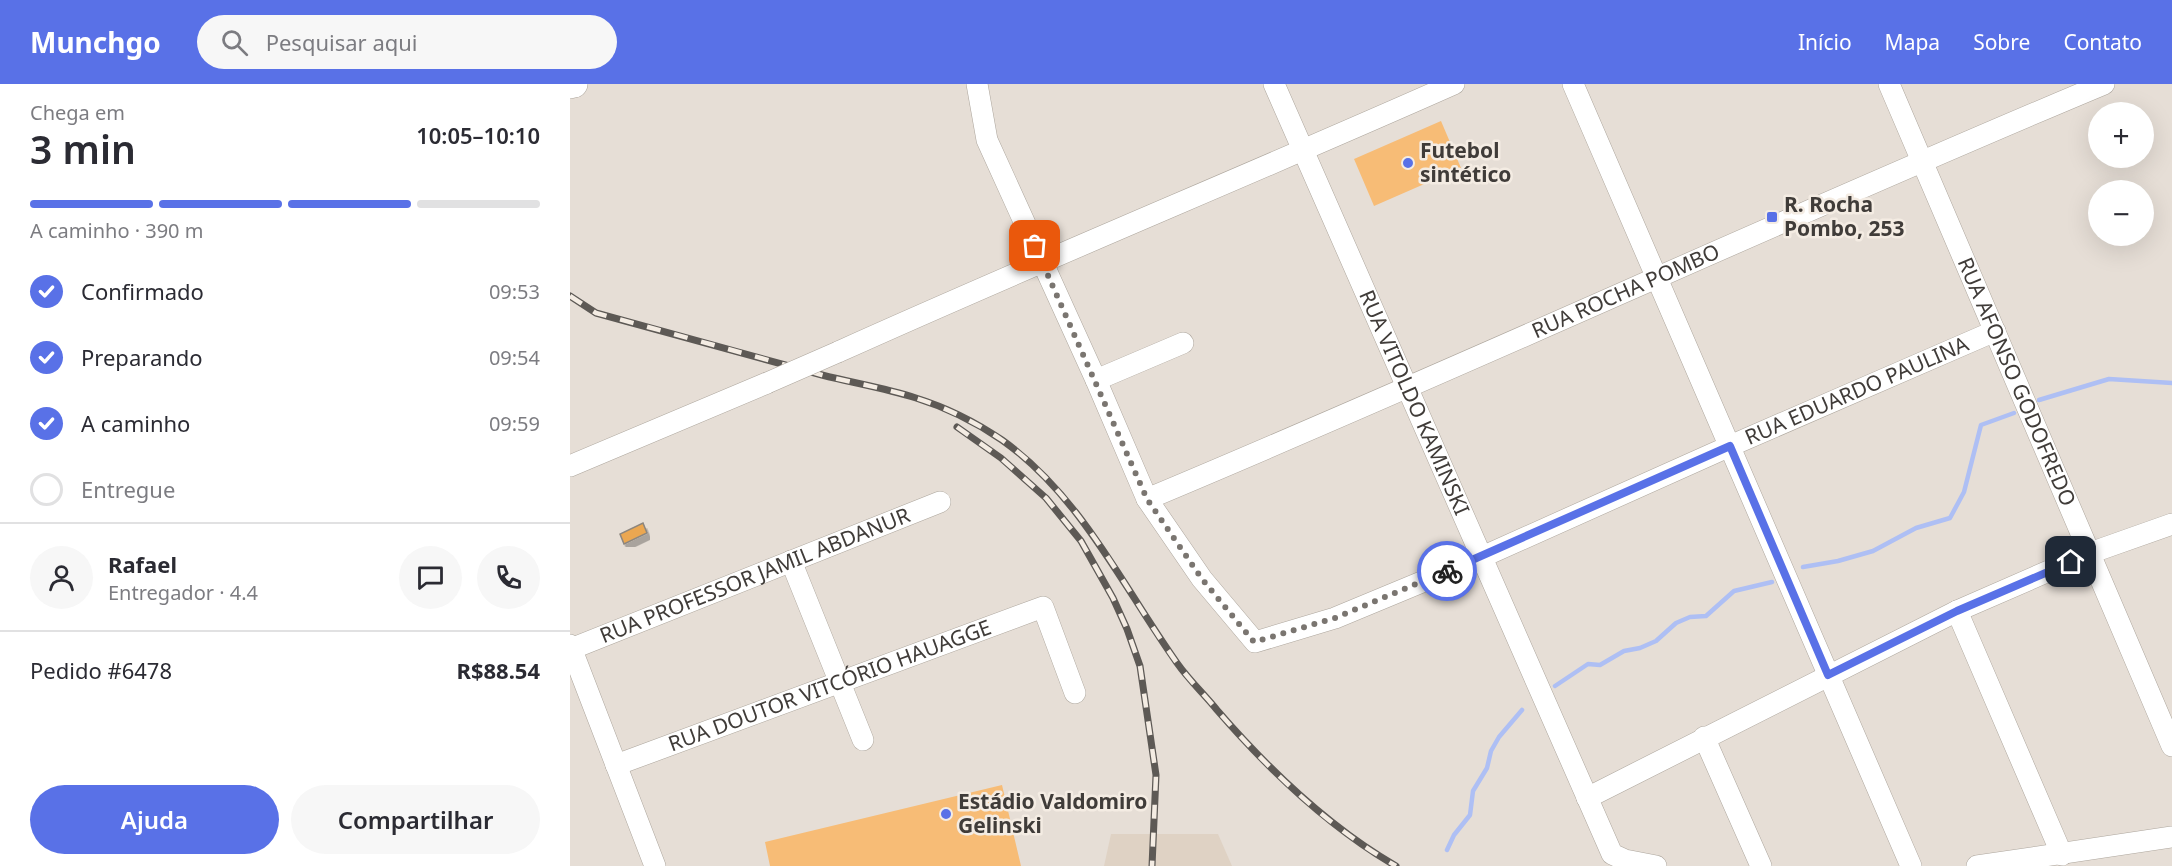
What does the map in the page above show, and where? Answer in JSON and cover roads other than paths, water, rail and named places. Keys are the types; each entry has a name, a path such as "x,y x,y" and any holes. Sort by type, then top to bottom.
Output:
{"street":[{"path":"977,84 987,140 1096,380 1147,499"},
{"name":"RUA VITOLDO KAMINSKI","path":"1274,84 1612,854 1625,860 1656,866"},
{"path":"570,466 1304,151 1454,84"},
{"path":"1573,84 1911,866"},
{"name":"RUA AFONSO GODOFREDO","path":"1889,84 2172,746"},
{"name":"RUA ROCHA POMBO","path":"1147,499 1408,389 1922,160 2104,84"},
{"name":"RUA EDUARDO PAULINA","path":"1147,499 1202,579 1254,642 1335,618 1482,557 1995,331"},
{"path":"1096,380 1183,343"},
{"name":"RUA PROFESSOR JAMIL ABDANUR","path":"571,647 939,502"},
{"path":"1587,798 1957,611 2090,553 2172,524"},
{"path":"791,561 862,740"},
{"name":"RUA DOUTOR VITCÓRIO HAUAGGE","path":"616,765 1043,607 1075,693"},
{"path":"1957,611 2062,855"},
{"path":"571,647 655,866"},
{"path":"1704,737 1761,866"},
{"path":"1977,866 2172,837"}],"waterway":[{"path":"2039,400 2109,379 2172,383"},
{"path":"1803,567 1838,561 1873,551 1916,528 1950,518 1964,492 1981,425 2014,413"},
{"path":"1555,686 1588,664 1600,665 1624,651 1640,648 1656,641 1676,623 1690,617 1706,616 1734,591 1772,582"},
{"path":"1447,850 1454,835 1470,815 1473,791 1487,768 1491,751 1499,737 1522,710"}],"railway":[{"path":"570,296 596,313 822,375 916,398 960,416 1002,440 1030,463 1078,515 1177,663 1257,754 1323,815 1396,866"},
{"path":"957,427 1001,458 1046,498 1081,541 1113,598 1127,629 1140,666 1156,775 1152,866"}],"place":[{"name":"Futebol sintético","path":"1408,163"},
{"name":"R. Rocha Pombo, 253","path":"1772,217"},
{"name":"Estádio Valdomiro Gelinski","path":"946,814"}]}
